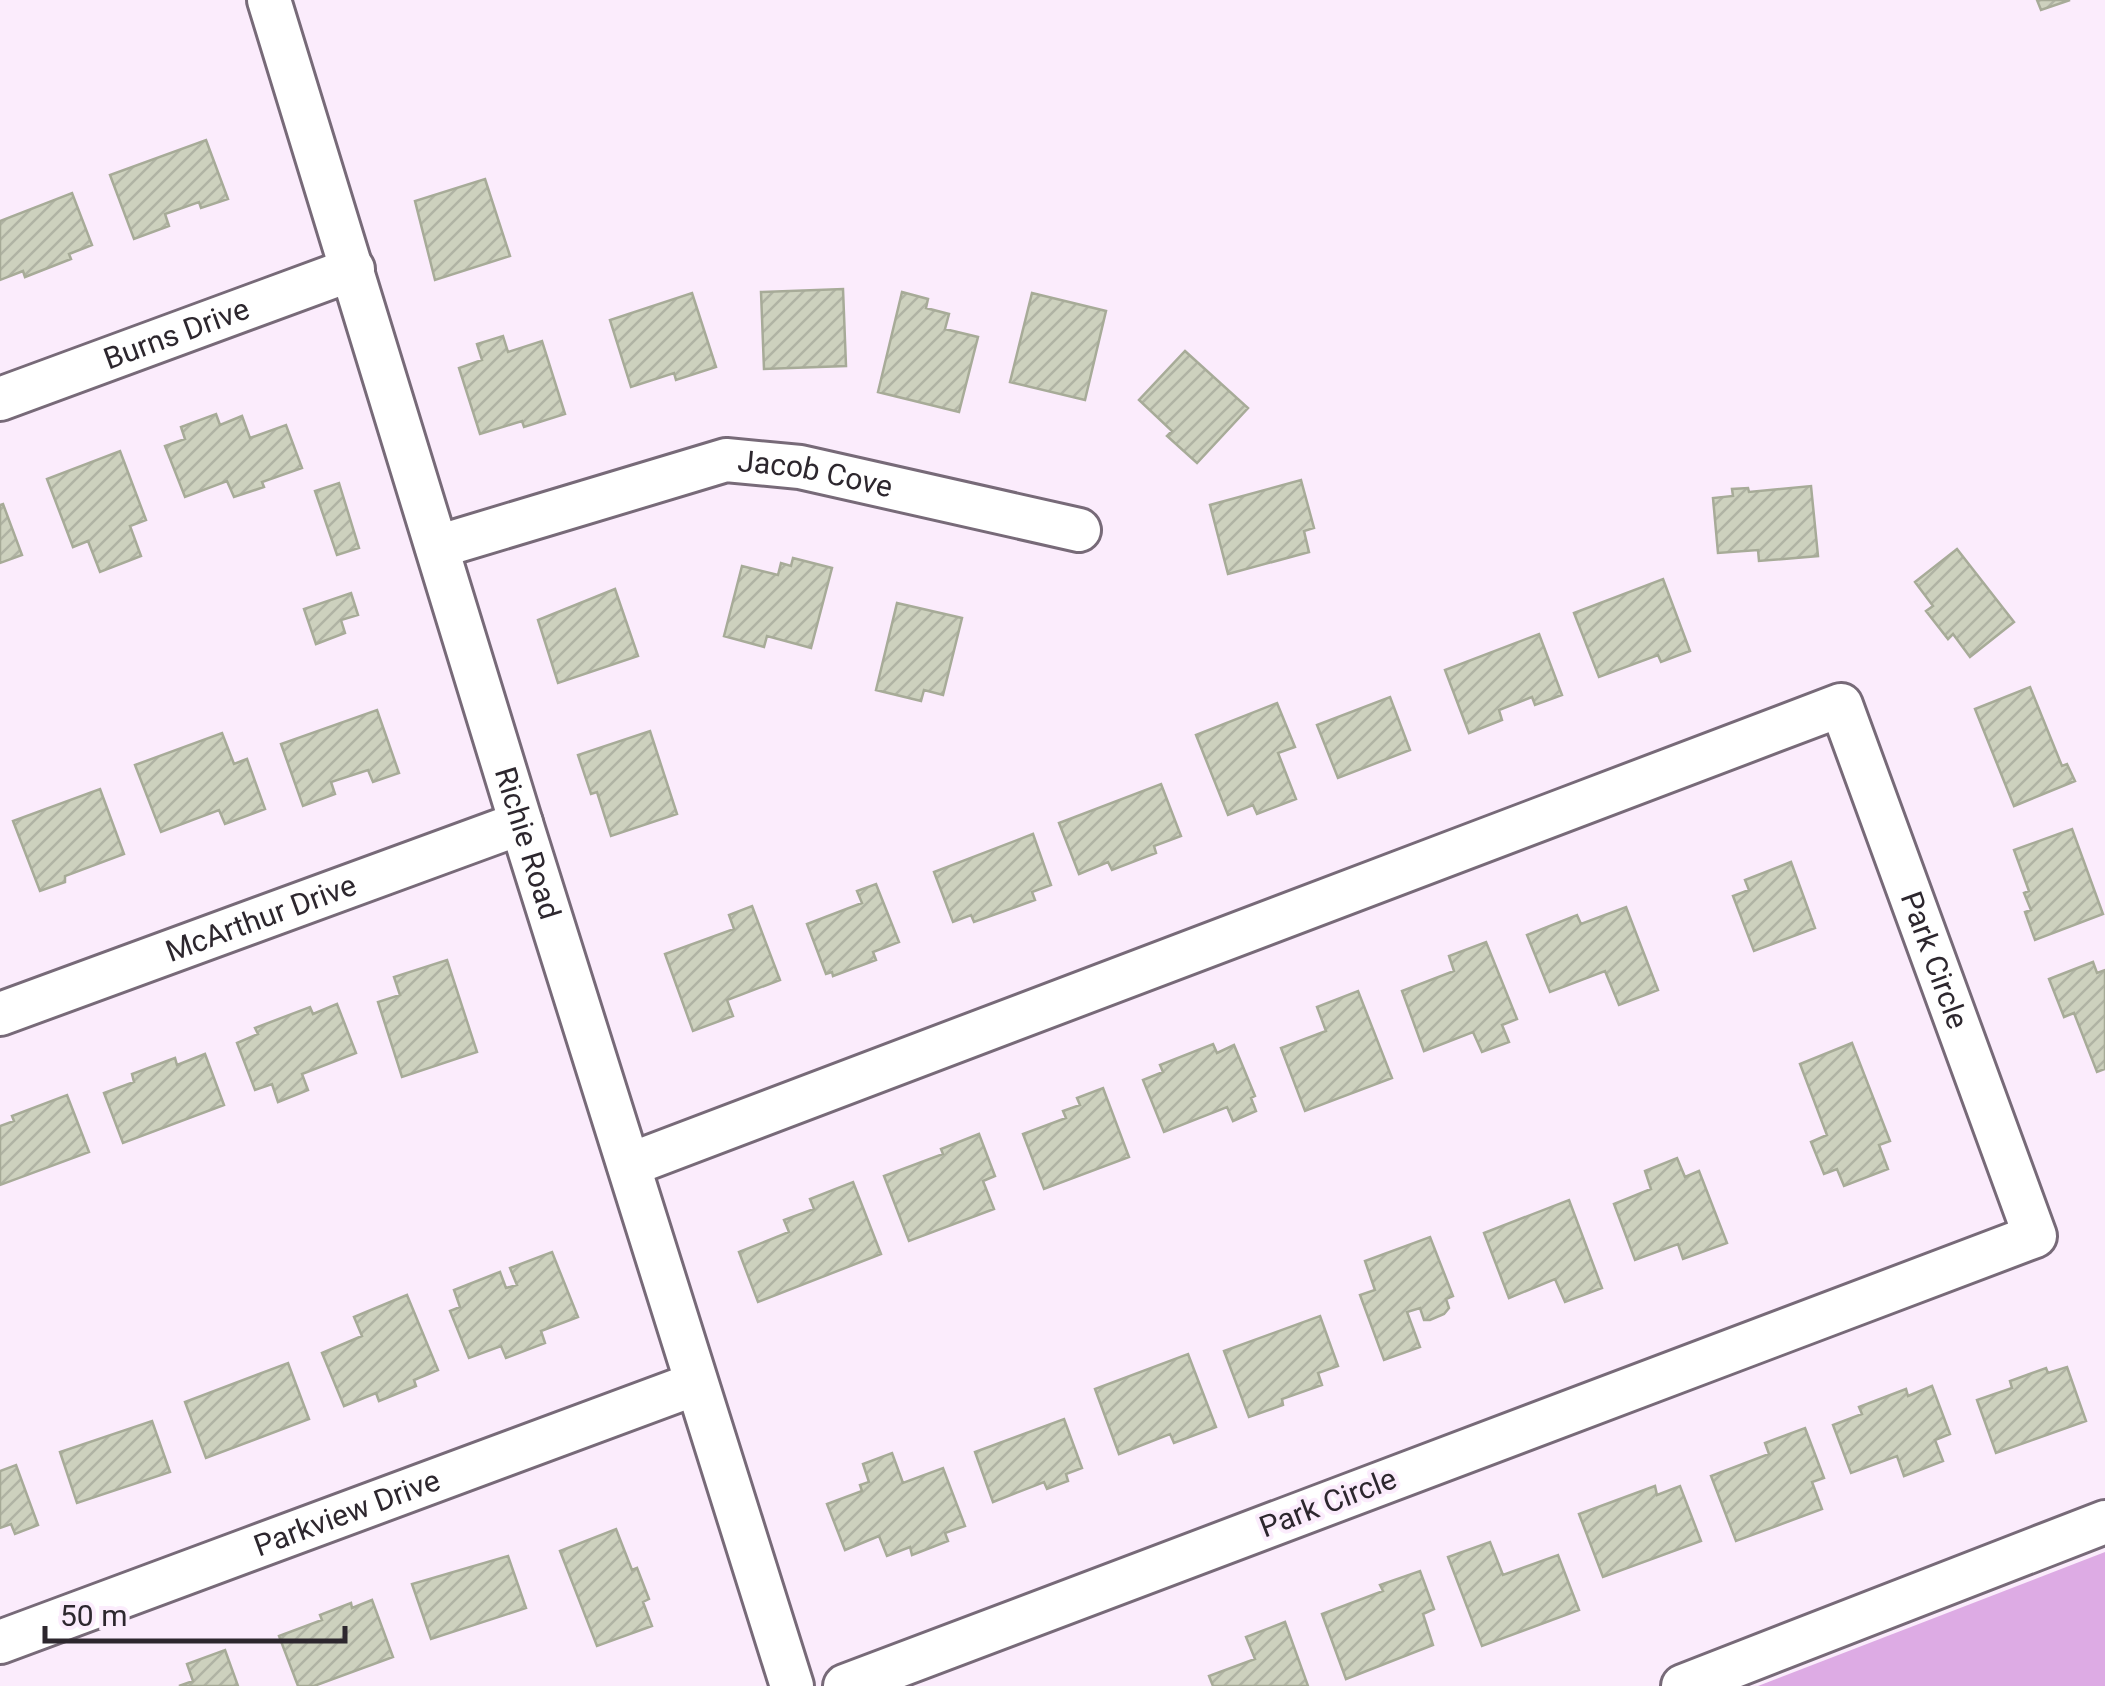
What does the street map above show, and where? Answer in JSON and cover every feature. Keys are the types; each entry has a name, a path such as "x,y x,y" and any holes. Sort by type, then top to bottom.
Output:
{"street":[{"name":"Richie Road","path":"269,0 695,1384 792,1686"},
{"name":"Burns Drive","path":"0,399 353,269"},
{"name":"Jacob Cove","path":"438,547 726,460 800,467 1080,530"},
{"name":"Park Circle","path":"629,1166 1841,705 2035,1236 845,1686"},
{"name":"McArthur Drive","path":"0,1014 521,822"},
{"name":"Parkview Drive","path":"0,1642 695,1384"},
{"path":"1683,1686 2105,1522"}],"shaded area":[{"path":"2105,1552 2105,1686 1758,1686"}],"building":[{"path":"2037,0 2070,0 2041,10"},
{"path":"206,140 228,199 201,208 199,202 165,214 169,226 134,239 110,175"},
{"path":"485,179 510,256 435,280 415,201"},
{"path":"72,193 92,245 69,254 71,259 25,277 23,271 0,280 0,221"},
{"path":"843,289 846,366 764,369 761,292"},
{"path":"902,292 928,299 926,308 949,314 945,329 978,337 959,412 878,392"},
{"path":"692,293 716,367 676,380 674,373 631,387 610,320"},
{"path":"1032,293 1106,311 1085,400 1010,382"},
{"path":"503,336 508,352 542,341 565,414 524,427 522,421 480,434 459,368 482,360 477,344"},
{"path":"1185,351 1248,408 1197,463 1167,436 1172,431 1139,400"},
{"path":"216,414 220,425 242,416 250,438 286,425 302,468 234,497 227,481 185,497 165,446 185,439 181,427"},
{"path":"120,451 146,520 130,526 141,556 100,572 88,541 73,547 47,479"},
{"path":"1301,480 1314,528 1304,531 1309,552 1228,574 1210,505"},
{"path":"339,483 359,548 337,555 315,491"},
{"path":"1811,486 1818,556 1759,561 1758,550 1718,553 1713,498 1733,496 1732,489 1748,488 1749,492"},
{"path":"3,504 22,555 0,563 0,505"},
{"path":"1957,549 2014,622 1970,657 1953,634 1948,639 1926,611 1933,606 1915,582"},
{"path":"793,558 832,568 811,648 767,636 764,647 724,636 742,566 778,575 781,563 791,566"},
{"path":"1663,579 1690,651 1661,662 1658,655 1599,677 1574,613"},
{"path":"615,589 638,656 558,683 538,620"},
{"path":"351,593 358,615 341,620 345,633 316,644 304,609"},
{"path":"897,603 962,618 943,695 924,690 921,701 876,690"},
{"path":"1539,634 1562,695 1535,705 1532,697 1499,710 1502,720 1469,733 1445,670"},
{"path":"2030,687 2062,766 2067,764 2075,781 2014,806 1975,709"},
{"path":"1390,697 1410,750 1338,778 1317,725"},
{"path":"1277,703 1295,747 1278,753 1296,799 1257,814 1253,805 1228,815 1196,735"},
{"path":"377,710 399,773 373,782 368,770 331,782 335,794 303,806 281,744"},
{"path":"650,731 677,814 611,836 597,792 591,794 578,755"},
{"path":"222,733 234,764 247,759 265,809 225,824 219,810 161,832 135,765"},
{"path":"1161,784 1181,836 1154,846 1156,853 1112,870 1108,862 1079,874 1059,823"},
{"path":"100,789 124,854 65,876 65,882 40,891 13,821"},
{"path":"2072,829 2103,914 2035,940 2025,912 2031,910 2024,893 2029,891 2014,850"},
{"path":"1033,834 1051,885 1032,892 1035,900 974,922 971,915 953,922 934,872"},
{"path":"1791,862 1815,928 1754,951 1733,896 1749,890 1745,880"},
{"path":"876,884 899,942 873,952 876,960 833,976 832,972 826,974 807,924 862,903 857,891"},
{"path":"752,906 780,980 727,1000 733,1016 693,1031 665,954 734,929 729,915"},
{"path":"1626,907 1658,990 1619,1005 1605,971 1550,992 1527,935 1577,915 1581,924"},
{"path":"1486,942 1517,1019 1502,1025 1509,1042 1482,1052 1473,1032 1424,1051 1402,991 1454,971 1449,956"},
{"path":"447,960 477,1052 402,1077 378,1002 400,995 394,977"},
{"path":"2093,962 2097,973 2105,970 2105,1069 2097,1072 2074,1013 2064,1017 2049,979"},
{"path":"1358,991 1392,1078 1305,1111 1281,1048 1326,1031 1317,1007"},
{"path":"337,1004 356,1053 302,1074 308,1090 278,1102 272,1084 255,1090 237,1043 258,1034 255,1028 310,1007 313,1014"},
{"path":"1852,1043 1890,1141 1879,1145 1888,1169 1844,1186 1837,1169 1824,1174 1811,1142 1827,1135 1800,1064"},
{"path":"1213,1044 1217,1053 1234,1045 1255,1096 1251,1098 1256,1111 1233,1121 1227,1107 1164,1132 1143,1080 1163,1072 1160,1065"},
{"path":"205,1054 224,1105 123,1143 104,1093 134,1082 132,1074 175,1058 177,1065"},
{"path":"1103,1088 1129,1157 1044,1189 1023,1134 1066,1118 1063,1111 1080,1105 1077,1098"},
{"path":"67,1095 89,1152 0,1185 0,1126 14,1121 12,1116"},
{"path":"979,1134 995,1176 983,1181 994,1209 909,1241 884,1176 943,1154 941,1149"},
{"path":"1677,1158 1685,1177 1699,1171 1727,1243 1683,1259 1678,1244 1635,1260 1614,1204 1651,1189 1645,1171"},
{"path":"853,1182 881,1254 758,1302 739,1252 789,1232 784,1220 814,1209 810,1199"},
{"path":"1569,1200 1602,1288 1565,1302 1555,1279 1509,1298 1484,1233"},
{"path":"1430,1237 1453,1296 1446,1299 1449,1308 1430,1320 1424,1320 1420,1308 1407,1312 1420,1347 1384,1360 1360,1295 1375,1290 1365,1261"},
{"path":"552,1252 578,1317 541,1331 545,1343 506,1358 501,1346 469,1358 450,1311 460,1307 454,1290 500,1272 506,1288 517,1285 510,1268"},
{"path":"407,1295 438,1370 414,1380 416,1386 379,1401 376,1393 344,1406 322,1353 362,1336 354,1317"},
{"path":"1320,1316 1338,1366 1318,1373 1322,1385 1282,1399 1283,1405 1249,1417 1224,1351"},
{"path":"1188,1354 1216,1427 1174,1443 1170,1434 1119,1454 1095,1389"},
{"path":"288,1363 309,1419 206,1458 185,1402"},
{"path":"2067,1367 2086,1421 1996,1453 1977,1400 2012,1388 2010,1381 2046,1368 2048,1373"},
{"path":"1932,1386 1950,1434 1935,1440 1943,1461 1904,1476 1897,1456 1851,1473 1833,1425 1862,1414 1859,1407 1906,1389 1908,1396"},
{"path":"1064,1419 1082,1468 1066,1474 1068,1481 1047,1489 1044,1482 993,1502 975,1452"},
{"path":"152,1421 170,1472 77,1503 60,1452"},
{"path":"1805,1428 1824,1478 1812,1482 1822,1509 1736,1541 1711,1476 1769,1454 1765,1443"},
{"path":"892,1453 903,1483 943,1468 965,1526 945,1533 948,1541 912,1555 910,1547 887,1556 879,1536 845,1550 827,1504 862,1491 860,1485 869,1482 863,1464"},
{"path":"16,1465 38,1525 15,1534 11,1524 0,1528 0,1471"},
{"path":"1655,1486 1657,1495 1680,1486 1701,1541 1603,1577 1579,1514"},
{"path":"616,1529 632,1570 637,1568 649,1599 643,1602 652,1626 597,1646 560,1551"},
{"path":"1490,1542 1503,1575 1558,1555 1579,1610 1482,1646 1448,1557"},
{"path":"508,1556 526,1608 431,1639 412,1584"},
{"path":"1420,1571 1434,1609 1423,1614 1433,1645 1346,1679 1322,1614 1383,1591 1380,1585"},
{"path":"372,1600 393,1657 314,1686 298,1686 279,1636 322,1620 320,1615 351,1603 352,1608"},
{"path":"1285,1622 1308,1686 1213,1686 1209,1676 1255,1659 1246,1637"},
{"path":"225,1650 238,1686 179,1686 193,1681 187,1664"}]}
